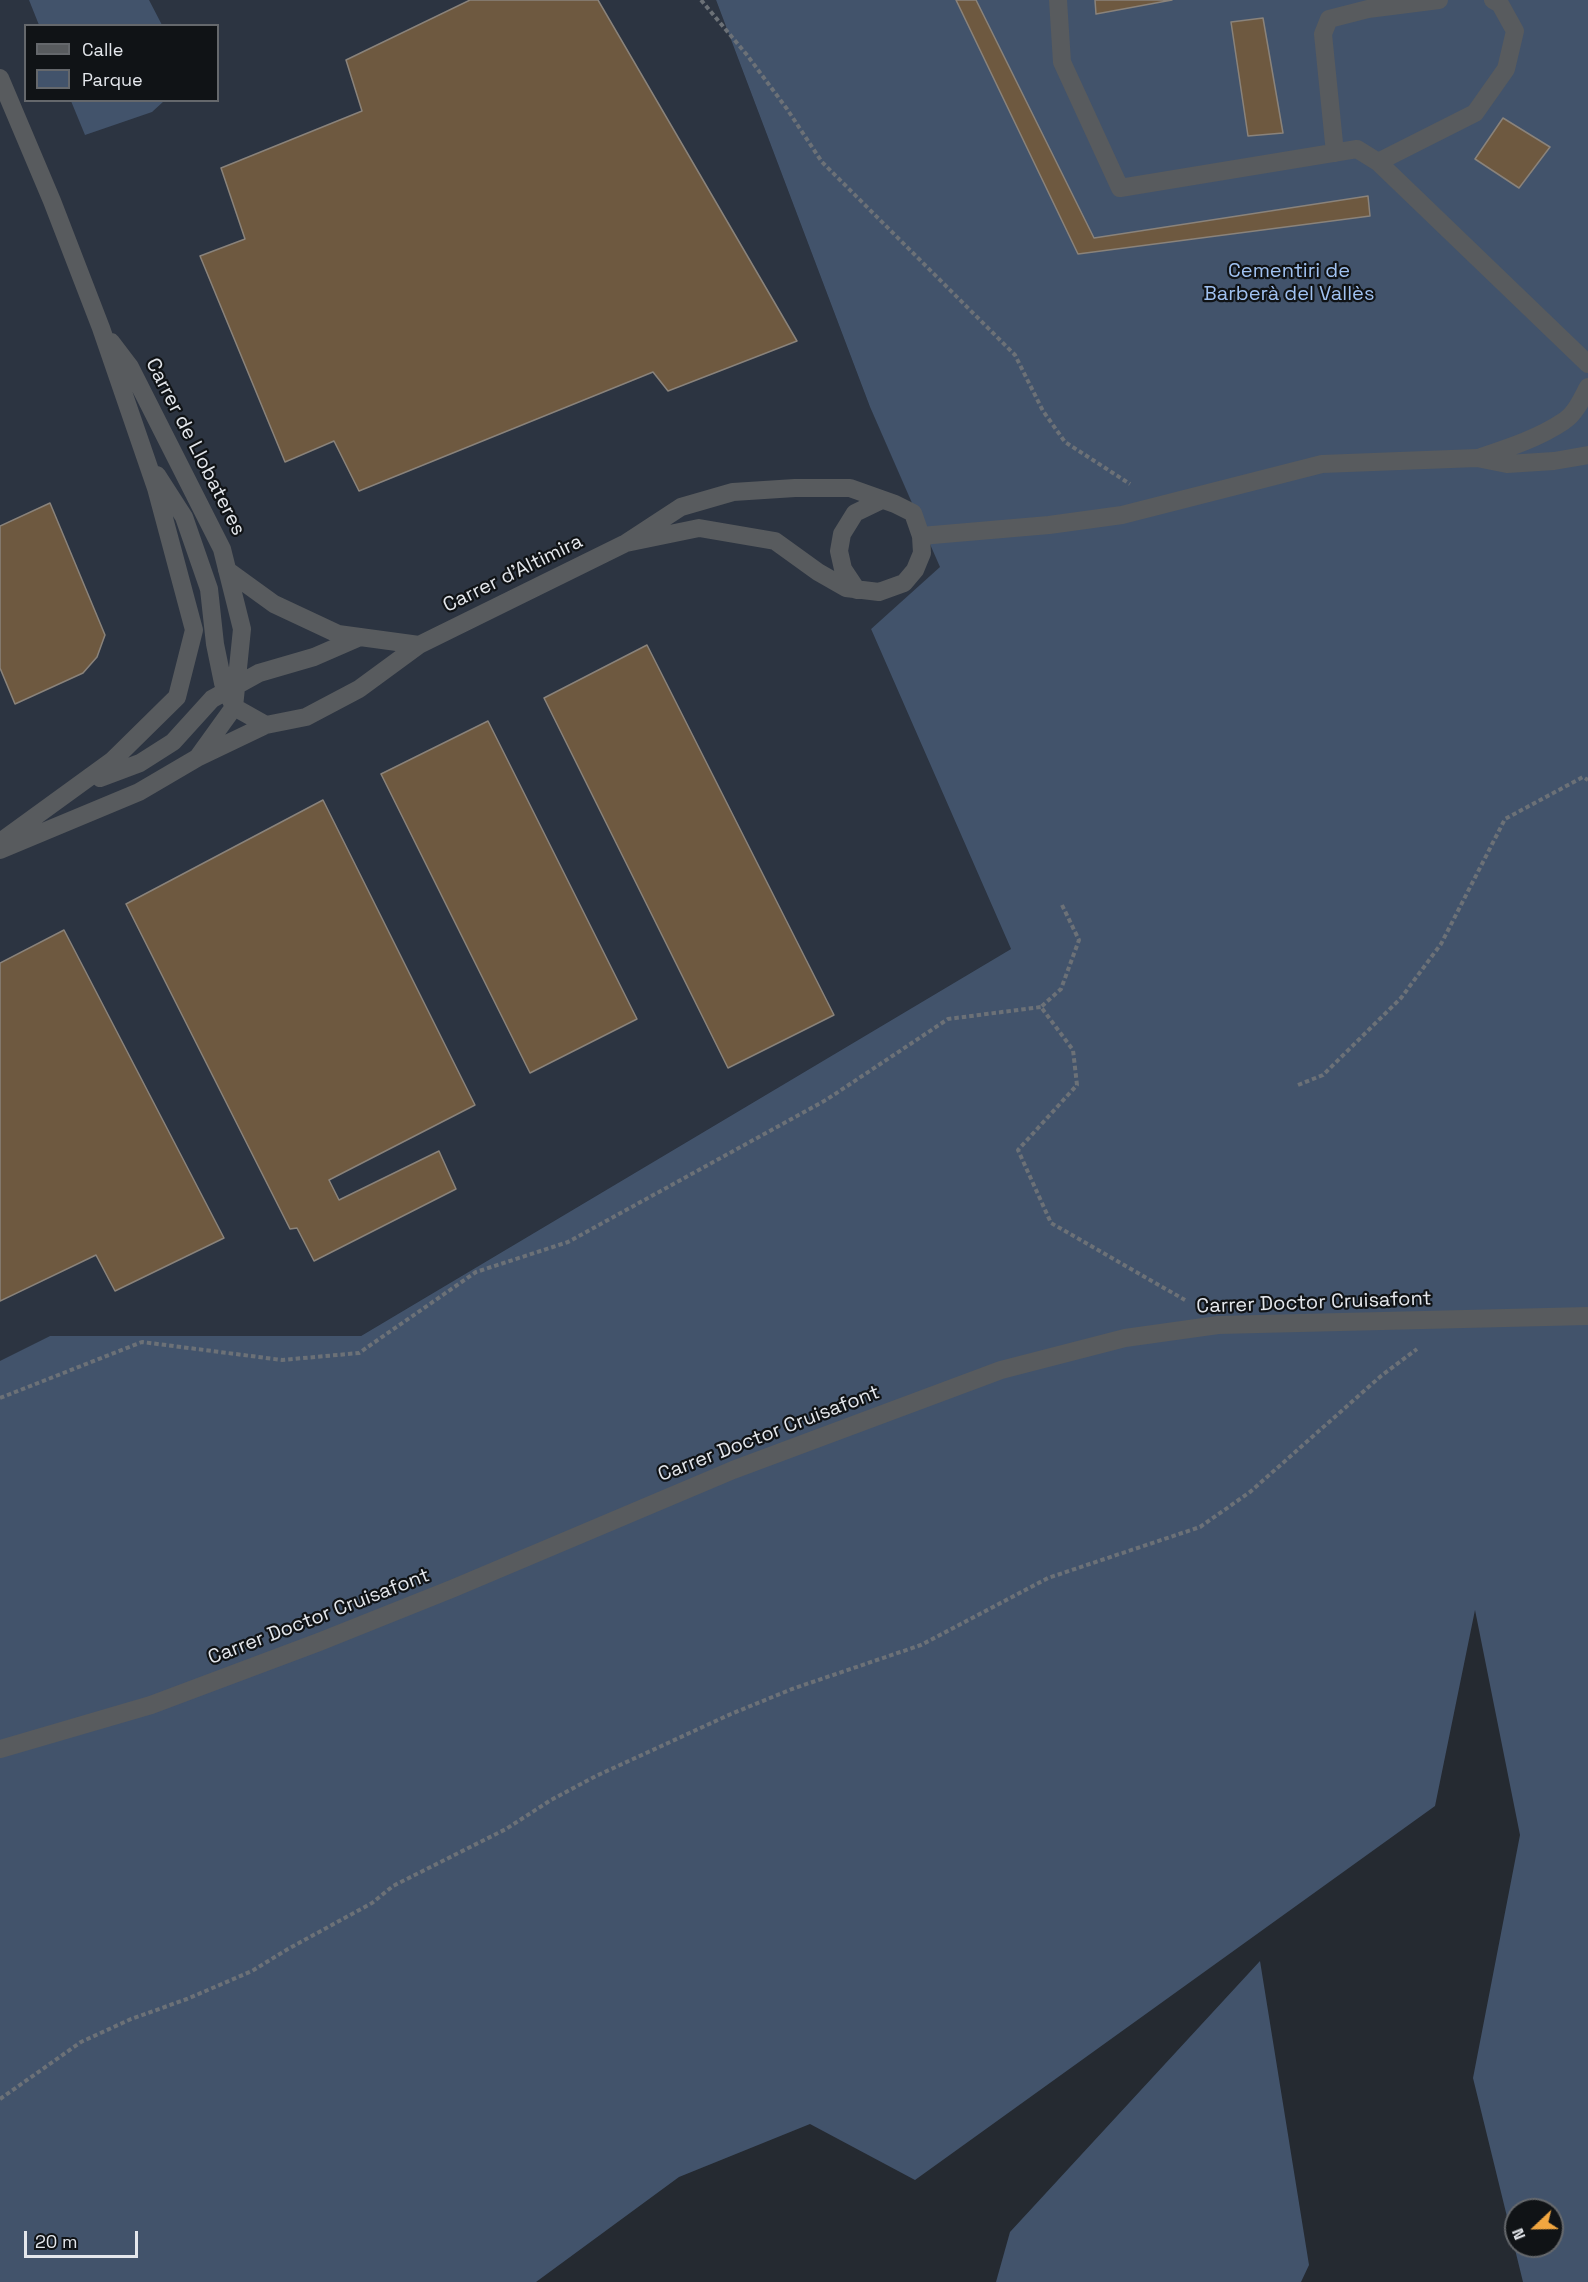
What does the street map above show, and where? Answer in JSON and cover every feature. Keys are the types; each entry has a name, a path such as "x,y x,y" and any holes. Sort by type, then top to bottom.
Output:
{"street":[{"path":"1058,0 1062,62 1120,188 1358,149 1378,162 1588,364"},
{"path":"1335,153 1323,34 1329,19 1368,9 1439,0"},
{"path":"1378,162 1475,113 1494,87 1506,69 1515,31 1500,4 1493,0"},
{"name":"Carrer de Llobateres","path":"0,78 52,201 101,328 156,488 194,630"},
{"name":"Carrer de Llobateres","path":"101,328 135,377 222,549 242,629 233,694"},
{"path":"1477,458 1506,449 1565,420 1582,400 1588,387"},
{"name":"Carrer de Llobateres","path":"144,453 184,517 209,589 215,644 223,683 233,694"},
{"path":"921,536 1049,525 1122,515 1322,464 1477,458 1507,464 1554,461 1588,455"},
{"name":"Carrer d'Altimira","path":"0,850 139,792 197,758 266,725 306,717 359,689 419,645 626,543 681,507 733,492 795,488 850,488 913,513 921,536 922,553 915,570 904,583 879,592 846,588 775,542 699,528 626,543"},
{"path":"857,590 843,569 839,550 842,534 855,513 882,500"},
{"path":"227,570 274,604 338,634 419,645"},
{"name":"Carrer d'Altimira","path":"0,842 113,760 177,697 194,630"},
{"name":"Carrer d'Altimira","path":"197,758 233,694 260,673 314,657 360,637"},
{"path":"233,694 266,725"},
{"name":"Carrer d'Altimira","path":"80,784 140,763 173,742 212,699 233,694"},
{"name":"Carrer Doctor Cruisafont","path":"0,1749 151,1705 319,1642 454,1588 733,1470 1001,1370 1125,1338 1218,1325 1588,1316"}],"path":[{"path":"701,0 747,55 822,162 1015,355 1043,411 1065,442 1163,506"},
{"path":"1298,1085 1323,1075 1401,998 1442,944 1505,819 1583,777 1588,780"},
{"path":"0,1398 142,1342 282,1360 359,1353 476,1272 568,1242 826,1100 948,1019 1041,1007 1061,989 1079,940 1062,905"},
{"path":"1041,1007 1072,1050 1077,1085 1018,1150 1051,1223 1230,1326"},
{"path":"0,2099 81,2042 131,2019 186,2000 252,1971 372,1903 393,1886 506,1829 550,1800 596,1776 782,1693 921,1645 1048,1578 1200,1527 1250,1492 1382,1376 1426,1342"}],"shaded area":[{"path":"0,0 716,0 870,407 941,567 871,629 1011,949 361,1336 50,1336 0,1362"}],"green space":[{"path":"29,0 149,0 161,24 39,24"},
{"name":"Cementiri de Barberà del Vallès","path":"716,0 1588,0 1588,2282 1523,2282 1517,2258 1564,2258 1564,2198 1504,2198 1504,2204 1473,2078 1520,1835 1475,1610 1435,1806 915,2180 810,2124 679,2177 536,2282 0,2282 0,1361 50,1336 361,1336 1011,949 871,629 940,567 870,407"},
{"path":"71,102 163,102 152,112 85,135"},
{"path":"1260,1961 1309,2265 1301,2282 996,2282 1010,2232"}],"building":[{"path":"470,0 598,0 797,341 668,391 653,372 359,491 334,441 285,462 200,256 245,239 221,168 362,111 346,60"},
{"path":"956,0 976,0 1094,238 1368,196 1370,216 1078,254"},
{"path":"1095,0 1172,0 1096,14"},
{"path":"1263,18 1283,133 1248,136 1231,22"},
{"path":"1503,118 1550,147 1519,188 1475,159"},
{"path":"50,503 105,635 97,657 83,673 15,704 0,668 0,526"},
{"path":"647,645 834,1015 728,1068 544,698"},
{"path":"488,721 637,1019 530,1073 381,774"},
{"path":"323,800 475,1105 329,1180 339,1200 439,1151 456,1189 314,1261 297,1228 290,1229 126,904"},
{"path":"64,930 224,1238 115,1291 96,1255 0,1301 0,963"}]}
